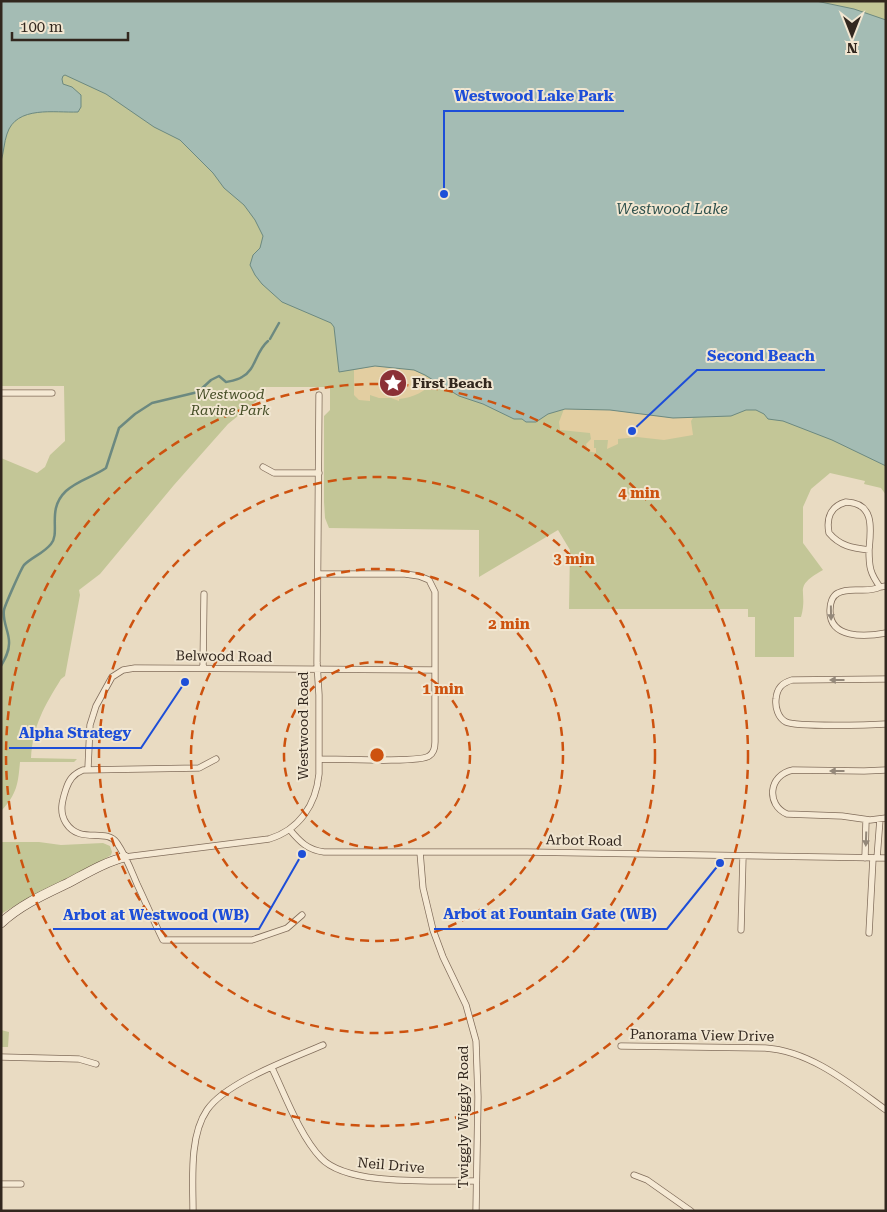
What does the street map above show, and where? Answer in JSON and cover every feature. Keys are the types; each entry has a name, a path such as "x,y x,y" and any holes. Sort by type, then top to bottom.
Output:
{"street":[{"path":"1,393 52,393"},
{"name":"Westwood Road","path":"1,923 29,903 99,866 126,857 273,838 290,830 302,819 311,805 318,785 319,759 319,395"},
{"path":"263,467 274,473 319,473"},
{"path":"868,550 844,545 829,533 828,518 834,507 846,502 854,502 862,506 868,515 870,529 868,550 871,572 883,586 869,591 845,591 838,593 832,600 831,623 840,631 850,634 886,633"},
{"path":"318,574 405,574 419,576 429,580 435,592 434,750 428,758 412,760 319,759"},
{"path":"203,668 204,594"},
{"name":"Belwood Road","path":"88,768 90,725 96,706 112,676 123,670 134,668 203,668 435,670"},
{"path":"886,679 792,680 781,685 775,703 779,715 789,723 886,724"},
{"path":"216,760 199,768 88,768 77,772 71,777 68,784 62,808 64,819 68,826 78,834 104,836 113,839 126,857 163,940 252,940 287,928 302,915"},
{"path":"869,933 875,858 883,819 866,820 842,816 787,814 780,811 777,806 773,793 774,783 779,776 793,770 886,770"},
{"path":"865,858 866,820"},
{"name":"Arbot Road","path":"290,830 304,846 319,851 527,852 886,858"},
{"name":"Twiggly Wiggly Road","path":"420,852 423,888 433,930 443,958 466,1005 476,1041 478,1064 476,1211"},
{"path":"741,930 743,856"},
{"path":"193,1211 193,1163 199,1127 206,1110 216,1099 240,1082 323,1045"},
{"name":"Panorama View Drive","path":"621,1046 765,1048 787,1051 836,1075 886,1110"},
{"path":"1,1057 79,1059 96,1064"},
{"name":"Neil Drive","path":"272,1068 308,1142 328,1165 348,1173 373,1178 476,1181"},
{"path":"634,1175 647,1180 691,1211"},
{"path":"1,1184 21,1184"}],"green space":[{"name":"Westwood Ravine Park","path":"1,1 886,1 886,495 881,488 864,484 865,481 830,473 811,489 803,507 803,543 823,570 804,585 801,617 794,617 794,657 755,657 755,617 748,617 748,609 569,609 570,550 558,530 479,577 479,530 329,528 325,518 324,502 324,416 330,410 330,387 264,387 265,394 228,424 100,574 79,590 80,595 65,676 61,679 40,717 34,736 31,758 77,759 74,762 20,762 14,794 1,811 1,458 37,473 45,467 50,455 65,441 64,386 1,386"},
{"path":"1,842 39,842 61,845 103,843 110,846 112,852 111,855 103,860 1,914"},
{"path":"1,1030 9,1032 8,1047 1,1047"}],"sand":[{"name":"First Beach","path":"375,366 414,370 434,381 423,391 414,396 399,399 399,401 370,395 370,401 359,400 354,395 354,370"},
{"path":"564,409 610,410 673,418 693,418 691,421 693,435 664,440 637,437 618,439 618,444 607,449 608,440 594,440 596,453 588,451 586,444 591,439 590,433 560,430 559,422"}],"water":[{"name":"Westwood Lake","path":"1,1 816,1 854,9 886,20 886,466 832,440 783,421 768,419 764,414 756,410 746,410 731,416 673,418 610,410 565,409 548,414 536,422 526,422 522,419 514,419 483,404 459,396 414,370 375,366 339,372 334,327 331,323 282,302 262,284 250,265 253,255 260,248 263,236 255,220 244,205 224,188 213,173 180,140 154,127 106,94 65,75 62,79 63,84 72,87 81,95 81,107 78,112 37,113 19,118 7,134 1,161"}],"waterway":[{"path":"270,339 279,323"},
{"path":"1,666 9,647 4,619 5,607 24,565 48,547 54,539 55,513 60,498 71,487 106,468 119,428 135,414 152,403 198,392 211,380 219,376 226,382 240,378 247,374 260,350 268,341"}],"place":[{"name":"Westwood Lake Park","path":"444,194"},
{"name":"First Beach","path":"393,383"},
{"name":"Second Beach","path":"632,431"},
{"name":"Alpha Strategy","path":"185,682"},
{"name":"Arbot at Westwood (WB)","path":"302,854"},
{"name":"Arbot at Fountain Gate (WB)","path":"720,863"}]}
